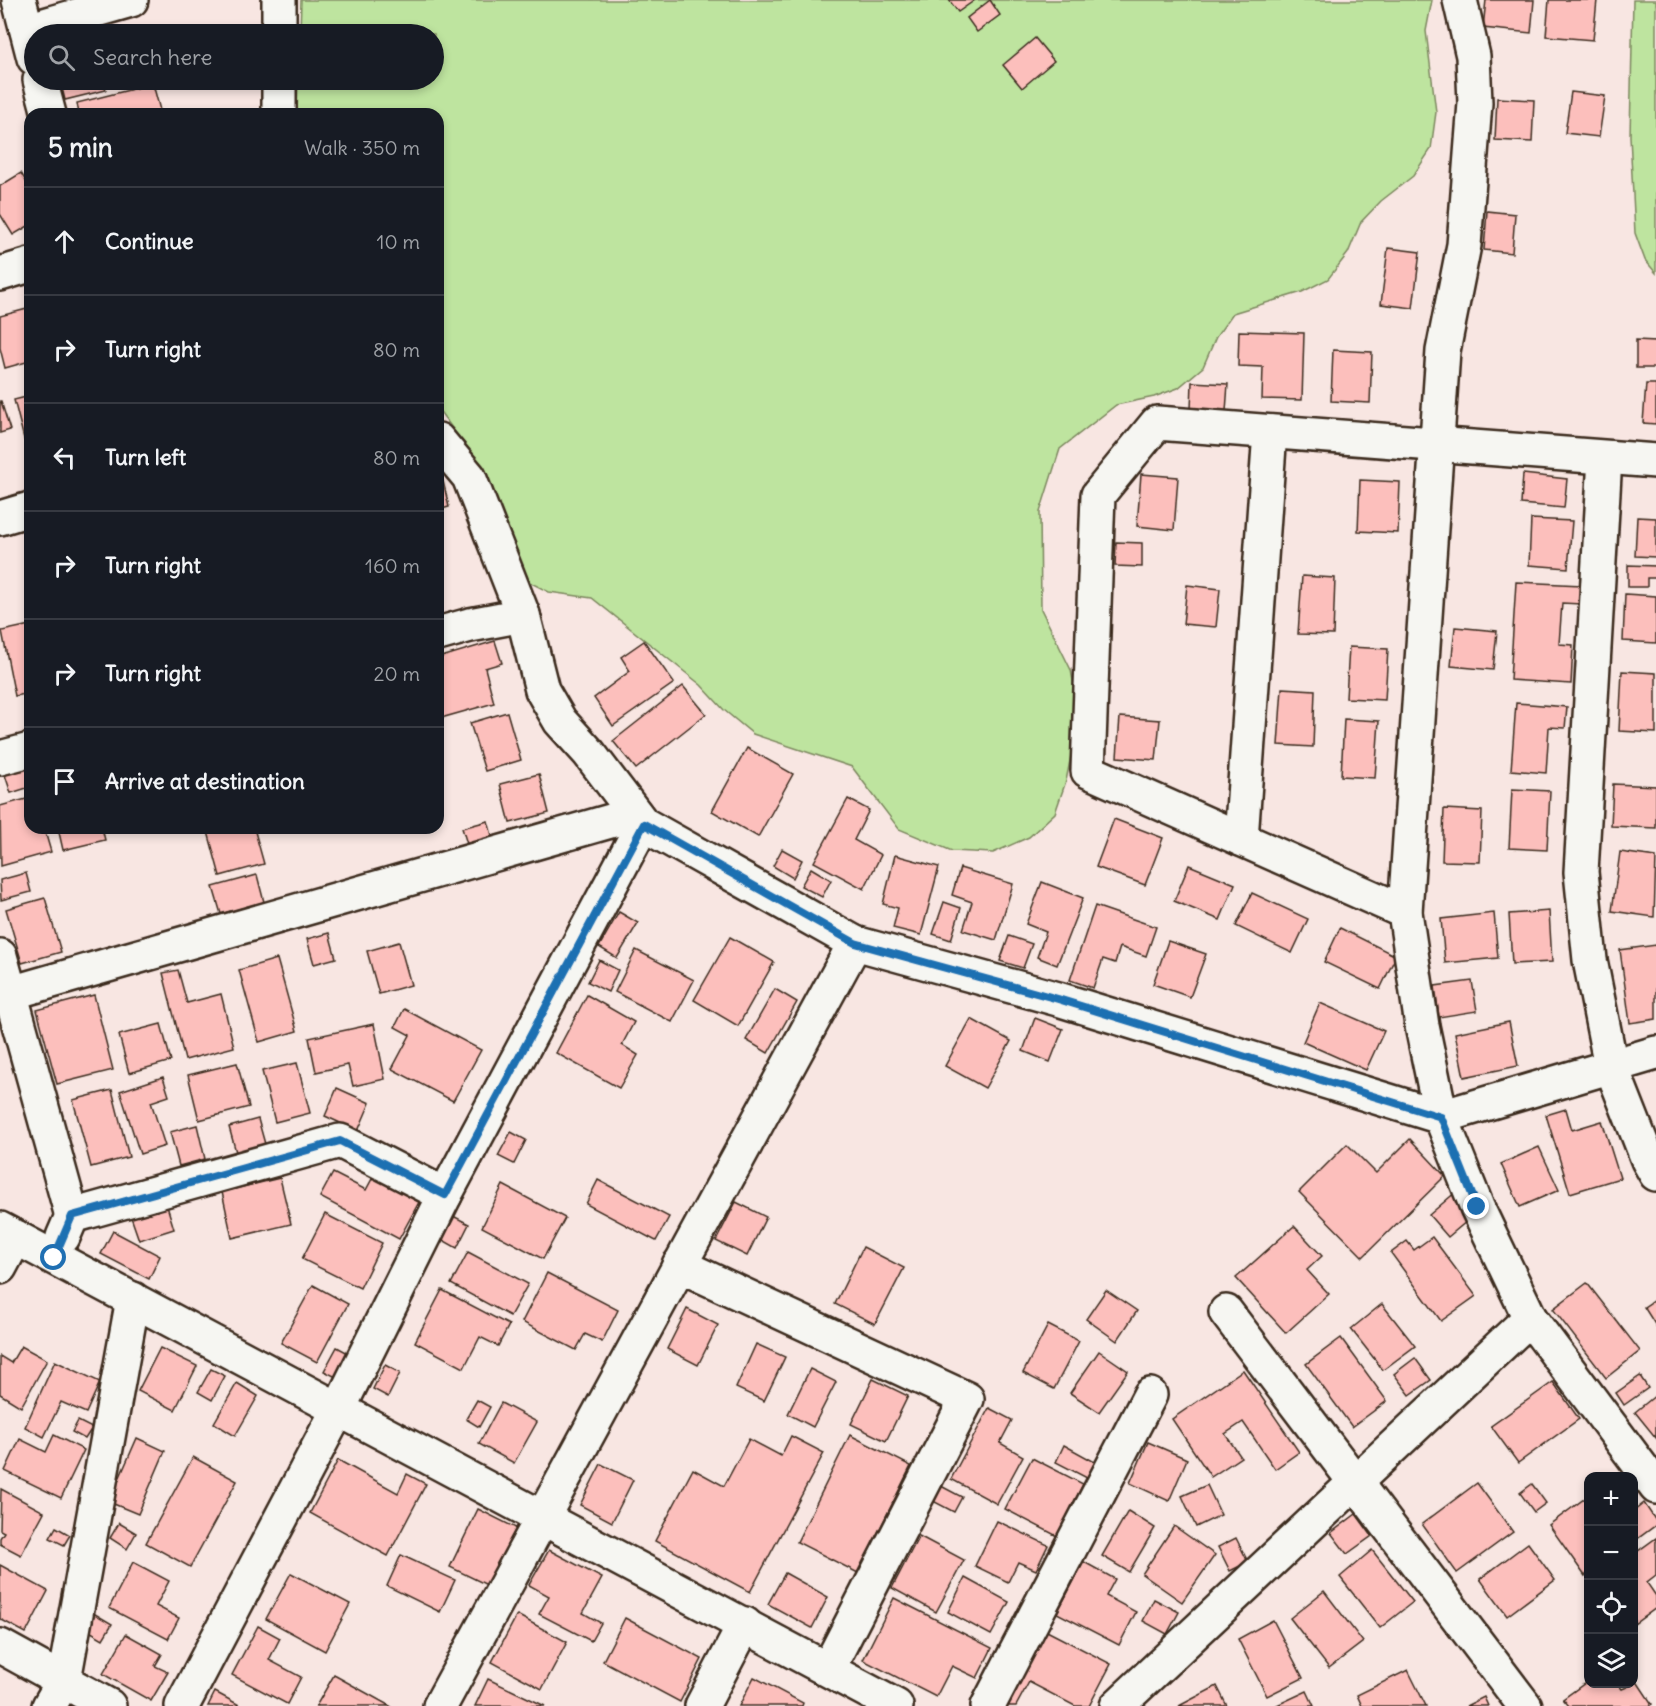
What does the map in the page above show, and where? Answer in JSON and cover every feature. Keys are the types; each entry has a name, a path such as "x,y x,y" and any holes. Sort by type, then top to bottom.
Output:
{"street":[{"path":"48,24 131,0"},
{"path":"279,0 279,24"},
{"path":"1460,0 1473,56 1475,103 1464,245 1443,351 1405,912 1422,1026 1441,1117 1477,1207 1530,1318 1656,1487"},
{"path":"43,90 47,108"},
{"path":"279,90 279,108"},
{"path":"0,274 24,267"},
{"path":"1405,912 1088,771 1098,495 1157,423 1656,461"},
{"path":"1241,838 1270,432"},
{"path":"444,447 469,477 523,615 542,690 560,721 589,753 639,819 855,943 1058,999 1441,1117 1656,1053"},
{"path":"1605,458 1581,872 1590,960 1611,1066 1648,1160 1656,1174"},
{"path":"0,518 24,511"},
{"path":"444,632 523,615"},
{"path":"0,758 24,752"},
{"path":"5,995 639,819"},
{"path":"182,1706 339,1408 445,1195 639,819"},
{"path":"440,1706 855,943"},
{"path":"0,956 5,995 72,1216 54,1258"},
{"path":"72,1216 340,1141 445,1195"},
{"path":"0,1267 8,1233 896,1706"},
{"path":"679,1265 967,1399 828,1669"},
{"path":"57,1693 133,1299"},
{"path":"1226,1312 1525,1706"},
{"path":"1117,1706 1530,1318"},
{"path":"988,1706 1150,1395"},
{"path":"702,1706 745,1624"},
{"path":"0,1646 57,1693 109,1706"}],"green space":[{"path":"301,0 1432,0 1426,31 1436,112 1431,149 1413,176 1381,201 1361,222 1348,253 1328,279 1302,292 1233,313 1216,337 1203,367 1178,388 1154,397 1116,405 1060,449 1040,512 1041,609 1071,670 1076,697 1073,745 1066,781 1055,813 1029,837 993,853 952,851 899,829 852,767 753,734 724,710 701,685 592,598 549,592 527,581 510,552 481,467 444,417 444,108 297,108 298,90 444,90 444,24 300,24"},
{"path":"1633,0 1656,0 1656,273 1645,260 1635,233 1630,136"}],"building":[{"path":"949,0 975,0 958,12"},
{"path":"990,0 1000,15 977,32 967,18"},
{"path":"1486,0 1534,0 1531,33 1483,28"},
{"path":"1549,0 1597,0 1593,40 1546,36"},
{"path":"1035,38 1054,61 1022,88 1003,65"},
{"path":"62,90 106,90 65,100"},
{"path":"129,90 155,90 159,108 78,108 77,103"},
{"path":"1571,92 1605,96 1599,137 1565,133"},
{"path":"1497,98 1534,100 1532,142 1495,140"},
{"path":"21,173 24,178 24,229 13,235 0,214 0,186"},
{"path":"1487,211 1515,214 1512,253 1484,250"},
{"path":"1388,248 1420,252 1413,308 1381,304"},
{"path":"24,310 24,363 5,368 0,348 0,316"},
{"path":"1239,331 1304,333 1302,400 1262,399 1263,367 1238,366"},
{"path":"1636,340 1656,341 1656,368 1636,368"},
{"path":"1333,350 1372,352 1370,403 1331,401"},
{"path":"1192,382 1228,384 1226,411 1191,410"},
{"path":"1646,384 1656,384 1656,424 1643,423"},
{"path":"24,398 24,439 14,400"},
{"path":"0,401 10,430 0,433"},
{"path":"1141,474 1178,477 1174,530 1137,526"},
{"path":"1523,474 1567,479 1564,508 1521,504"},
{"path":"1360,480 1400,482 1398,533 1358,531"},
{"path":"444,485 449,507 444,508"},
{"path":"1637,517 1656,518 1656,557 1635,556"},
{"path":"1531,519 1572,521 1568,568 1529,565"},
{"path":"1116,542 1142,543 1142,567 1115,566"},
{"path":"1628,565 1656,566 1656,578 1647,578 1647,587 1628,587"},
{"path":"1302,576 1335,578 1333,635 1298,634"},
{"path":"1516,582 1582,585 1581,604 1562,603 1559,644 1573,645 1571,684 1510,680"},
{"path":"1187,585 1220,589 1216,627 1183,624"},
{"path":"1625,594 1656,596 1656,643 1623,641"},
{"path":"24,626 24,694 15,696 2,631"},
{"path":"1455,627 1497,631 1493,670 1451,666"},
{"path":"495,641 502,663 485,668 494,703 444,717 444,656"},
{"path":"644,641 674,683 613,726 594,698 630,671 621,657"},
{"path":"1349,647 1388,649 1385,700 1346,698"},
{"path":"1622,671 1656,673 1656,733 1619,731"},
{"path":"683,686 706,714 636,769 613,741"},
{"path":"1282,688 1315,690 1313,747 1278,745"},
{"path":"1516,703 1567,707 1565,728 1549,727 1546,773 1511,770"},
{"path":"507,712 521,760 485,771 470,723"},
{"path":"1120,717 1160,720 1156,760 1117,757"},
{"path":"1344,719 1379,721 1375,778 1341,776"},
{"path":"747,748 793,774 758,837 712,811"},
{"path":"24,769 24,789 11,793 5,775"},
{"path":"539,774 549,813 510,823 500,784"},
{"path":"1613,784 1656,786 1656,828 1611,826"},
{"path":"1512,789 1550,791 1547,850 1509,848"},
{"path":"848,799 869,810 854,840 881,855 864,889 814,862"},
{"path":"24,800 24,834 46,834 51,852 1,866 0,806"},
{"path":"1444,809 1482,811 1480,862 1442,861"},
{"path":"1114,819 1163,838 1145,885 1096,867"},
{"path":"488,821 493,839 468,847 462,828"},
{"path":"59,834 104,834 105,840 63,850"},
{"path":"209,834 256,834 264,864 220,876"},
{"path":"782,849 802,860 793,878 773,866"},
{"path":"1620,852 1656,857 1654,917 1612,911"},
{"path":"895,855 939,867 921,935 893,928 898,908 883,904"},
{"path":"1189,865 1235,884 1220,920 1174,901"},
{"path":"811,868 831,880 822,897 801,886"},
{"path":"960,868 1013,884 996,940 963,930 972,902 952,895"},
{"path":"26,873 31,892 1,900 0,880"},
{"path":"257,875 264,902 221,914 213,887"},
{"path":"1042,882 1083,898 1057,965 1037,957 1046,932 1026,924"},
{"path":"1252,893 1308,919 1292,953 1236,926"},
{"path":"45,898 61,952 22,963 6,909"},
{"path":"944,902 961,908 951,940 933,934"},
{"path":"1095,906 1156,927 1146,956 1120,947 1115,963 1103,959 1093,988 1070,980"},
{"path":"1549,911 1552,962 1512,964 1509,914"},
{"path":"619,912 638,923 617,958 599,947"},
{"path":"1494,913 1498,958 1445,963 1441,919"},
{"path":"1340,928 1396,956 1380,989 1324,962"},
{"path":"329,933 336,958 314,964 307,939"},
{"path":"1009,936 1032,944 1023,968 1000,961"},
{"path":"730,937 774,962 738,1026 694,1000"},
{"path":"1168,941 1206,954 1190,997 1153,984"},
{"path":"399,942 411,985 379,994 367,951"},
{"path":"1656,945 1656,1019 1630,1023 1620,950"},
{"path":"636,950 694,980 672,1022 615,992"},
{"path":"277,959 297,1031 259,1042 239,970"},
{"path":"599,960 618,970 608,992 588,982"},
{"path":"178,970 187,1003 221,994 234,1047 185,1060 163,973"},
{"path":"1472,981 1477,1011 1439,1017 1435,986"},
{"path":"775,989 797,1002 768,1053 746,1040"},
{"path":"94,995 113,1070 57,1084 37,1010"},
{"path":"587,995 634,1022 622,1045 638,1055 619,1088 556,1053"},
{"path":"1320,1003 1384,1031 1366,1070 1303,1042"},
{"path":"404,1009 481,1050 453,1101 392,1069 410,1035 395,1027"},
{"path":"1035,1018 1063,1029 1050,1062 1023,1051"},
{"path":"971,1019 1011,1041 985,1088 945,1066"},
{"path":"1509,1022 1518,1066 1464,1077 1455,1033"},
{"path":"161,1024 171,1061 129,1073 119,1035"},
{"path":"374,1024 385,1079 353,1086 348,1065 316,1072 309,1038"},
{"path":"237,1063 249,1107 199,1120 188,1075"},
{"path":"297,1063 310,1113 275,1122 262,1071"},
{"path":"163,1077 169,1096 151,1102 165,1146 140,1154 120,1091"},
{"path":"337,1088 370,1103 358,1131 325,1116"},
{"path":"112,1090 129,1157 91,1167 73,1100"},
{"path":"1566,1109 1572,1130 1602,1121 1620,1178 1570,1193 1546,1115"},
{"path":"258,1119 265,1144 236,1152 229,1127"},
{"path":"197,1125 205,1159 179,1166 170,1132"},
{"path":"511,1132 526,1140 514,1164 498,1156"},
{"path":"1410,1139 1445,1176 1363,1257 1299,1192 1347,1144 1376,1173"},
{"path":"1539,1147 1559,1190 1520,1207 1501,1164"},
{"path":"333,1173 366,1190 373,1177 419,1202 399,1239 320,1197"},
{"path":"280,1178 291,1224 232,1238 222,1192"},
{"path":"598,1180 669,1217 656,1241 586,1204"},
{"path":"503,1185 565,1218 543,1259 482,1227"},
{"path":"1457,1191 1467,1221 1448,1237 1429,1215"},
{"path":"736,1202 766,1217 747,1256 716,1241"},
{"path":"167,1206 174,1229 139,1240 131,1217"},
{"path":"325,1214 382,1243 360,1288 302,1259"},
{"path":"453,1216 469,1224 457,1248 441,1239"},
{"path":"1294,1226 1322,1256 1307,1270 1329,1294 1286,1333 1236,1278"},
{"path":"113,1231 160,1256 149,1279 101,1254"},
{"path":"1432,1237 1476,1296 1441,1321 1391,1253 1407,1241 1414,1250"},
{"path":"863,1247 904,1268 875,1324 835,1304"},
{"path":"468,1252 528,1284 510,1316 451,1284"},
{"path":"547,1273 618,1310 602,1342 585,1334 576,1350 522,1322"},
{"path":"1587,1283 1640,1351 1606,1378 1553,1309"},
{"path":"313,1285 348,1304 317,1362 281,1343"},
{"path":"442,1290 509,1325 498,1346 480,1337 464,1368 415,1342"},
{"path":"1106,1290 1137,1311 1117,1341 1086,1319"},
{"path":"1656,1299 1656,1326 1644,1307"},
{"path":"1382,1304 1415,1346 1383,1370 1351,1329"},
{"path":"687,1309 718,1325 698,1365 667,1349"},
{"path":"1048,1325 1079,1341 1054,1389 1023,1373"},
{"path":"1341,1338 1387,1401 1352,1427 1306,1364"},
{"path":"756,1344 785,1357 764,1401 736,1388"},
{"path":"21,1346 47,1360 21,1407 0,1394 0,1356 11,1363"},
{"path":"337,1347 352,1355 340,1379 324,1371"},
{"path":"160,1348 197,1366 175,1410 138,1391"},
{"path":"1099,1351 1128,1371 1099,1412 1070,1393"},
{"path":"1415,1358 1431,1380 1410,1395 1394,1374"},
{"path":"55,1361 100,1382 86,1413 61,1402 44,1437 25,1427"},
{"path":"385,1365 400,1373 388,1397 373,1389"},
{"path":"211,1369 225,1376 212,1400 198,1392"},
{"path":"810,1369 836,1382 813,1427 788,1414"},
{"path":"1243,1370 1299,1452 1275,1469 1243,1422 1225,1434 1241,1457 1211,1477 1172,1419"},
{"path":"1640,1376 1648,1388 1624,1405 1616,1393"},
{"path":"873,1379 908,1396 886,1441 851,1424"},
{"path":"1553,1382 1579,1419 1518,1463 1491,1426"},
{"path":"237,1383 258,1396 235,1436 214,1423"},
{"path":"1656,1395 1656,1438 1635,1412"},
{"path":"477,1400 490,1407 479,1427 466,1419"},
{"path":"501,1403 537,1422 514,1463 479,1444"},
{"path":"989,1408 1012,1420 1000,1443 1023,1456 997,1504 951,1479"},
{"path":"78,1421 92,1428 85,1439 72,1432"},
{"path":"54,1435 84,1450 61,1498 5,1471 20,1439 46,1452"},
{"path":"850,1435 911,1466 858,1573 797,1542"},
{"path":"791,1436 824,1453 750,1592 655,1541 693,1469 724,1486 749,1439 781,1456"},
{"path":"137,1438 165,1451 138,1514 109,1502"},
{"path":"1148,1442 1187,1459 1169,1501 1130,1483"},
{"path":"1064,1445 1095,1462 1087,1478 1056,1462"},
{"path":"193,1457 237,1481 190,1567 146,1543"},
{"path":"1032,1458 1083,1484 1057,1536 1005,1509"},
{"path":"338,1460 398,1493 407,1474 426,1484 388,1556 310,1513"},
{"path":"601,1464 633,1480 612,1522 580,1505"},
{"path":"1477,1483 1513,1532 1457,1573 1422,1524"},
{"path":"1532,1484 1546,1503 1534,1512 1520,1493"},
{"path":"1207,1485 1221,1515 1196,1527 1182,1496"},
{"path":"941,1486 962,1497 954,1512 933,1501"},
{"path":"1,1489 44,1512 21,1555 0,1544 0,1538 4,1532 0,1530"},
{"path":"1584,1499 1584,1575 1549,1525"},
{"path":"1644,1503 1656,1521 1656,1525 1638,1538 1638,1526 1638,1508"},
{"path":"478,1509 516,1528 489,1586 450,1567"},
{"path":"1128,1511 1155,1528 1129,1572 1102,1556"},
{"path":"1356,1514 1372,1536 1347,1554 1331,1533"},
{"path":"997,1521 1048,1545 1036,1570 1018,1562 1008,1582 975,1566"},
{"path":"119,1523 136,1533 127,1549 110,1538"},
{"path":"1174,1526 1215,1555 1182,1602 1142,1574"},
{"path":"56,1527 70,1535 64,1545 50,1538"},
{"path":"919,1536 964,1560 936,1612 892,1588"},
{"path":"1236,1538 1248,1562 1230,1571 1218,1547"},
{"path":"1656,1538 1656,1576 1647,1583 1656,1596 1656,1608 1638,1621 1638,1580 1638,1551"},
{"path":"1528,1543 1555,1580 1507,1616 1480,1579"},
{"path":"549,1550 602,1578 583,1613 601,1623 591,1641 539,1614 549,1596 529,1585"},
{"path":"1372,1550 1413,1602 1380,1628 1340,1577"},
{"path":"401,1555 455,1580 440,1612 387,1586"},
{"path":"133,1562 169,1581 156,1606 179,1618 168,1639 109,1608"},
{"path":"1084,1562 1115,1579 1106,1596 1136,1612 1119,1645 1057,1613"},
{"path":"0,1565 48,1591 26,1633 0,1619"},
{"path":"291,1573 350,1604 325,1651 266,1619"},
{"path":"785,1573 828,1597 812,1628 768,1604"},
{"path":"965,1578 1009,1602 991,1635 948,1612"},
{"path":"1324,1591 1363,1642 1329,1668 1290,1618"},
{"path":"894,1598 992,1648 977,1678 952,1666 936,1697 863,1660"},
{"path":"1154,1599 1179,1612 1167,1634 1143,1621"},
{"path":"95,1614 112,1624 103,1639 86,1629"},
{"path":"517,1615 567,1642 542,1689 492,1662"},
{"path":"625,1618 702,1659 680,1702 603,1661"},
{"path":"1273,1620 1303,1678 1267,1696 1238,1639"},
{"path":"258,1626 280,1638 269,1660 301,1677 287,1704 232,1675"},
{"path":"1041,1628 1111,1664 1089,1706 1075,1706 1029,1682 1016,1706 1001,1706"},
{"path":"126,1634 162,1654 155,1666 168,1672 151,1701 103,1674"},
{"path":"1408,1670 1426,1706 1362,1706 1357,1695"},
{"path":"334,1675 390,1706 316,1706"},
{"path":"754,1677 803,1703 802,1706 739,1706"},
{"path":"488,1679 545,1706 475,1706"},
{"path":"1638,1683 1652,1704 1649,1706 1569,1706 1563,1699 1584,1684 1584,1688 1638,1688"},
{"path":"1217,1686 1227,1706 1179,1706"},
{"path":"1307,1691 1314,1706 1277,1705"},
{"path":"215,1692 241,1706 208,1706"},
{"path":"1484,1697 1488,1706 1466,1706"}],"route":[{"path":"54,1258 72,1216 340,1141 445,1195 644,824 855,943 1058,999 1441,1117 1477,1207"}]}
